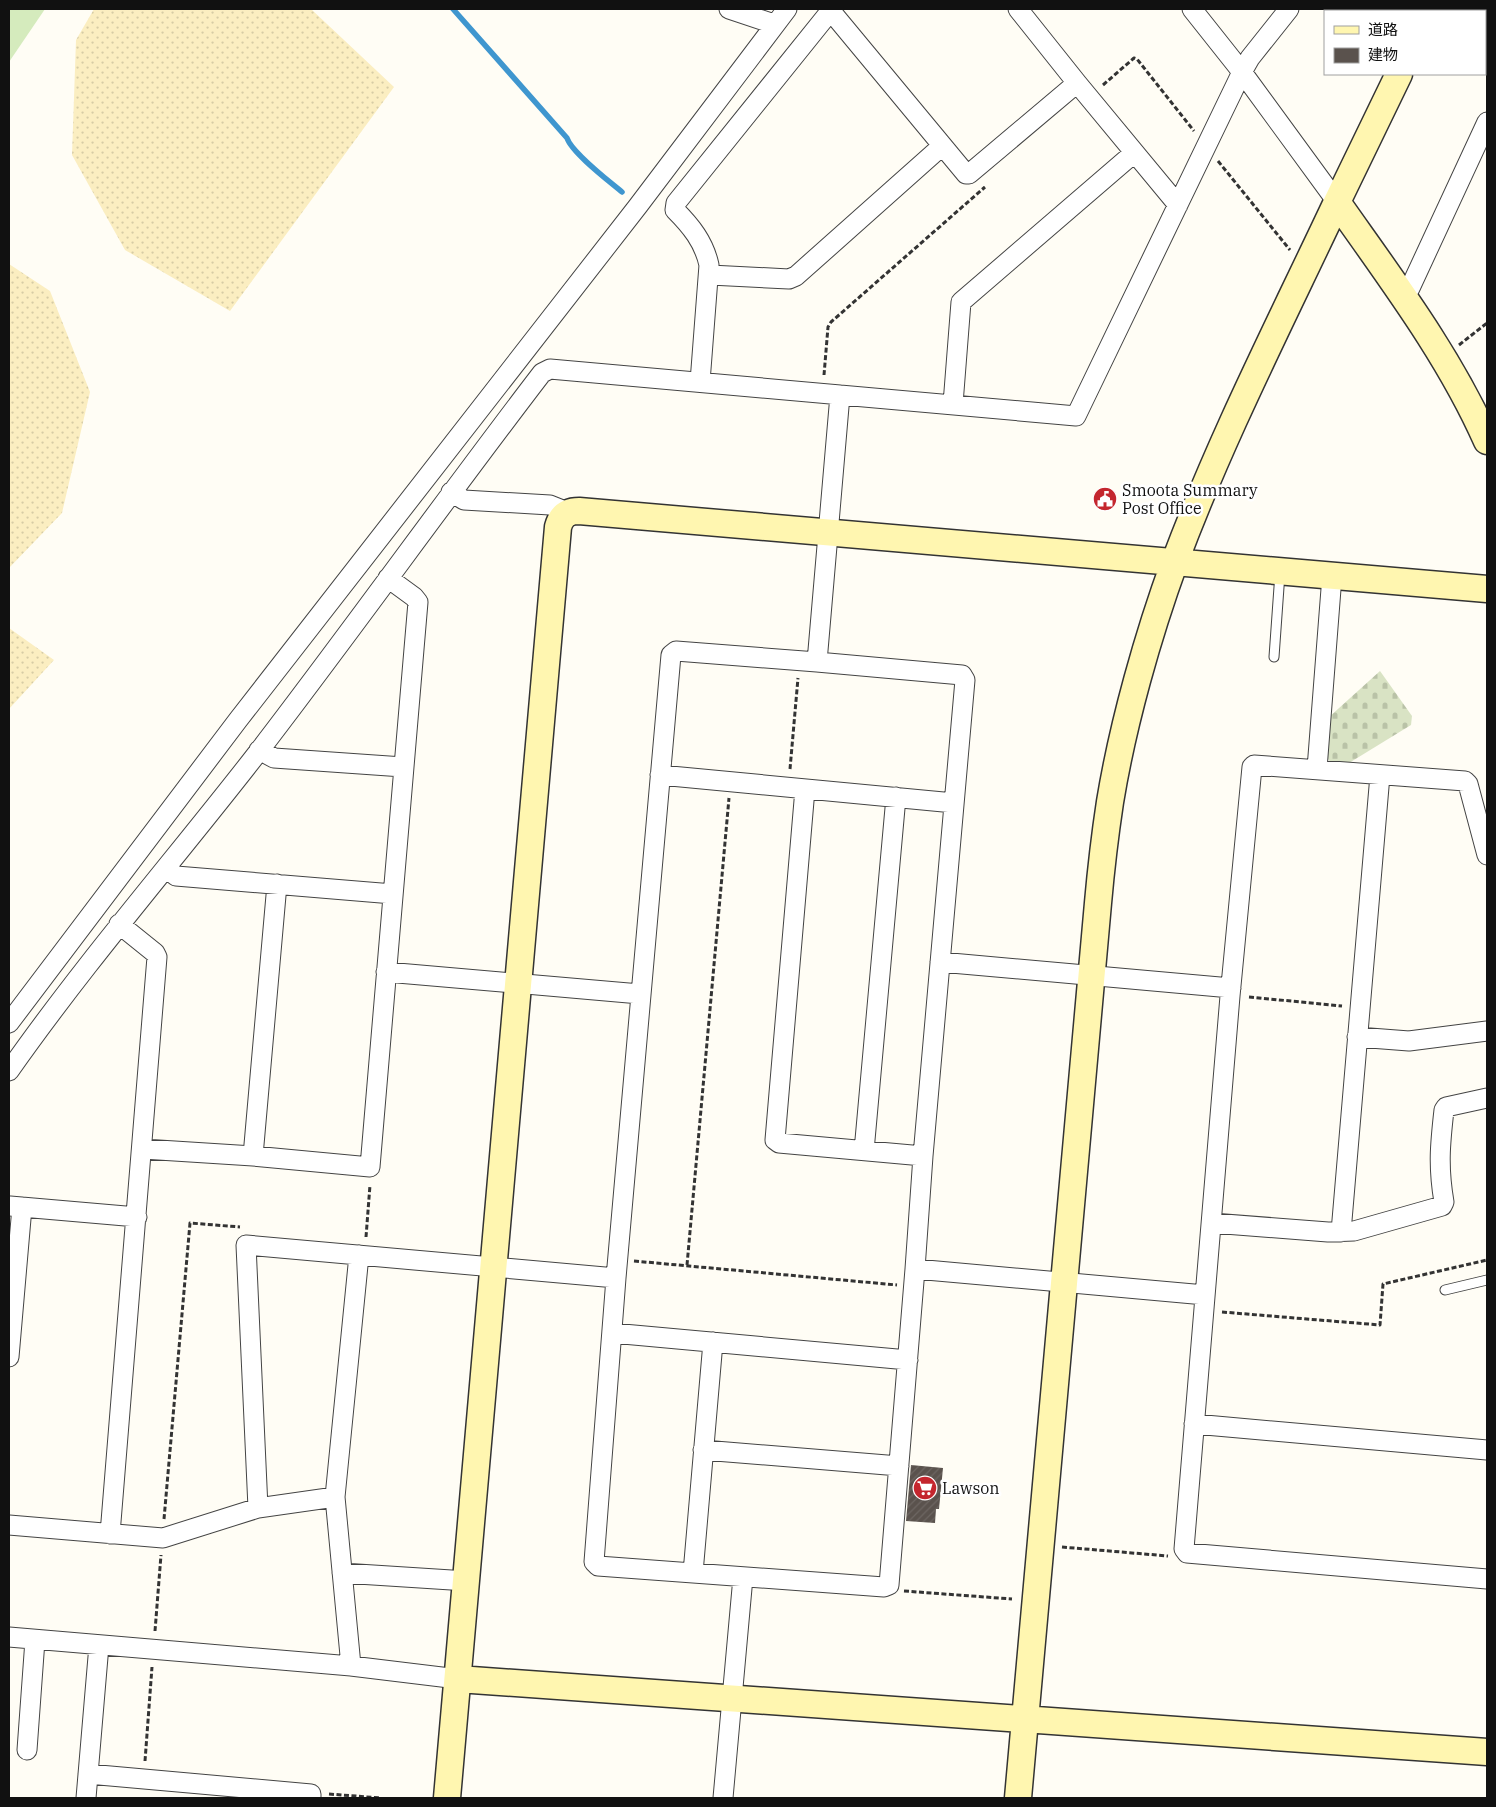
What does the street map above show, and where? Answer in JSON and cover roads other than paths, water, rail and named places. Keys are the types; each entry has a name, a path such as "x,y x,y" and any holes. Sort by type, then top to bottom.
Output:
{"street":[{"path":"729,9 774,24"},
{"path":"9,1023 238,720 638,206 787,9"},
{"path":"1018,9 1082,90 1178,205"},
{"path":"1192,9 1242,72 1337,202 1403,298 1452,372 1487,441"},
{"path":"9,1071 119,924 166,868 259,750 542,373 550,369 1076,416 1242,72 1289,9"},
{"path":"700,382 707,286 710,275 709,265 704,247 694,230 675,210 676,203 831,10 966,174 969,174 1082,90"},
{"path":"1018,1798 1091,975 1104,848 1118,760 1140,674 1175,563 1203,490 1337,202 1399,75"},
{"path":"1403,298 1410,288 1487,122"},
{"path":"710,275 789,279 796,276 942,146"},
{"path":"953,404 961,302 1134,153"},
{"path":"817,662 829,532 831,394"},
{"path":"451,492 464,500 550,506 560,509 566,514"},
{"path":"447,1798 495,1267 558,528 561,519 571,511 579,511 1487,589"},
{"path":"1317,769 1332,576"},
{"path":"143,1149 253,1156 370,1167 418,602 388,578"},
{"path":"676,651 817,662 962,675 965,680 923,1156 915,1278 889,1585 884,1587 598,1566 594,1562 616,1278 671,655 676,651"},
{"path":"259,750 274,758 403,767"},
{"path":"1487,855 1468,784 1465,781 1317,769 1252,766 1184,1549 1187,1553 1487,1579"},
{"path":"1341,1232 1380,775"},
{"path":"660,776 954,803"},
{"path":"805,789 775,1140 779,1143 923,1156"},
{"path":"864,1151 896,797"},
{"path":"166,868 176,876 393,894"},
{"path":"253,1156 278,884"},
{"path":"110,1534 158,957 156,953 119,924"},
{"path":"940,962 1091,975 1231,992"},
{"path":"386,972 640,994"},
{"path":"1357,1037 1409,1040 1487,1031"},
{"path":"1212,1222 1341,1232 1371,1227 1442,1206 1444,1202 1439,1155 1444,1110 1446,1106 1487,1098"},
{"path":"9,1357 15,1207 137,1216"},
{"path":"258,1508 246,1245 616,1278"},
{"path":"351,1666 335,1496 359,1255"},
{"path":"915,1278 1063,1283 1204,1303"},
{"path":"612,1333 908,1360"},
{"path":"693,1573 713,1342"},
{"path":"1194,1424 1487,1450"},
{"path":"704,1450 899,1466"},
{"path":"9,1525 163,1538 258,1508 335,1496"},
{"path":"342,1573 467,1580"},
{"path":"723,1798 743,1577"},
{"path":"9,1637 351,1666 458,1679 1487,1752"},
{"path":"27,1750 35,1640"},
{"path":"86,1798 99,1645"},
{"path":"88,1774 143,1778 204,1791 311,1796"}],"lane":[{"path":"1274,657 1280,572"},
{"path":"1445,1290 1487,1280"}],"waterway":[{"path":"453,9 567,138 576,151 622,192"}],"place":[{"name":"Smoota Summary Post Office","path":"1105,499"},
{"name":"Lawson","path":"925,1488"}]}
